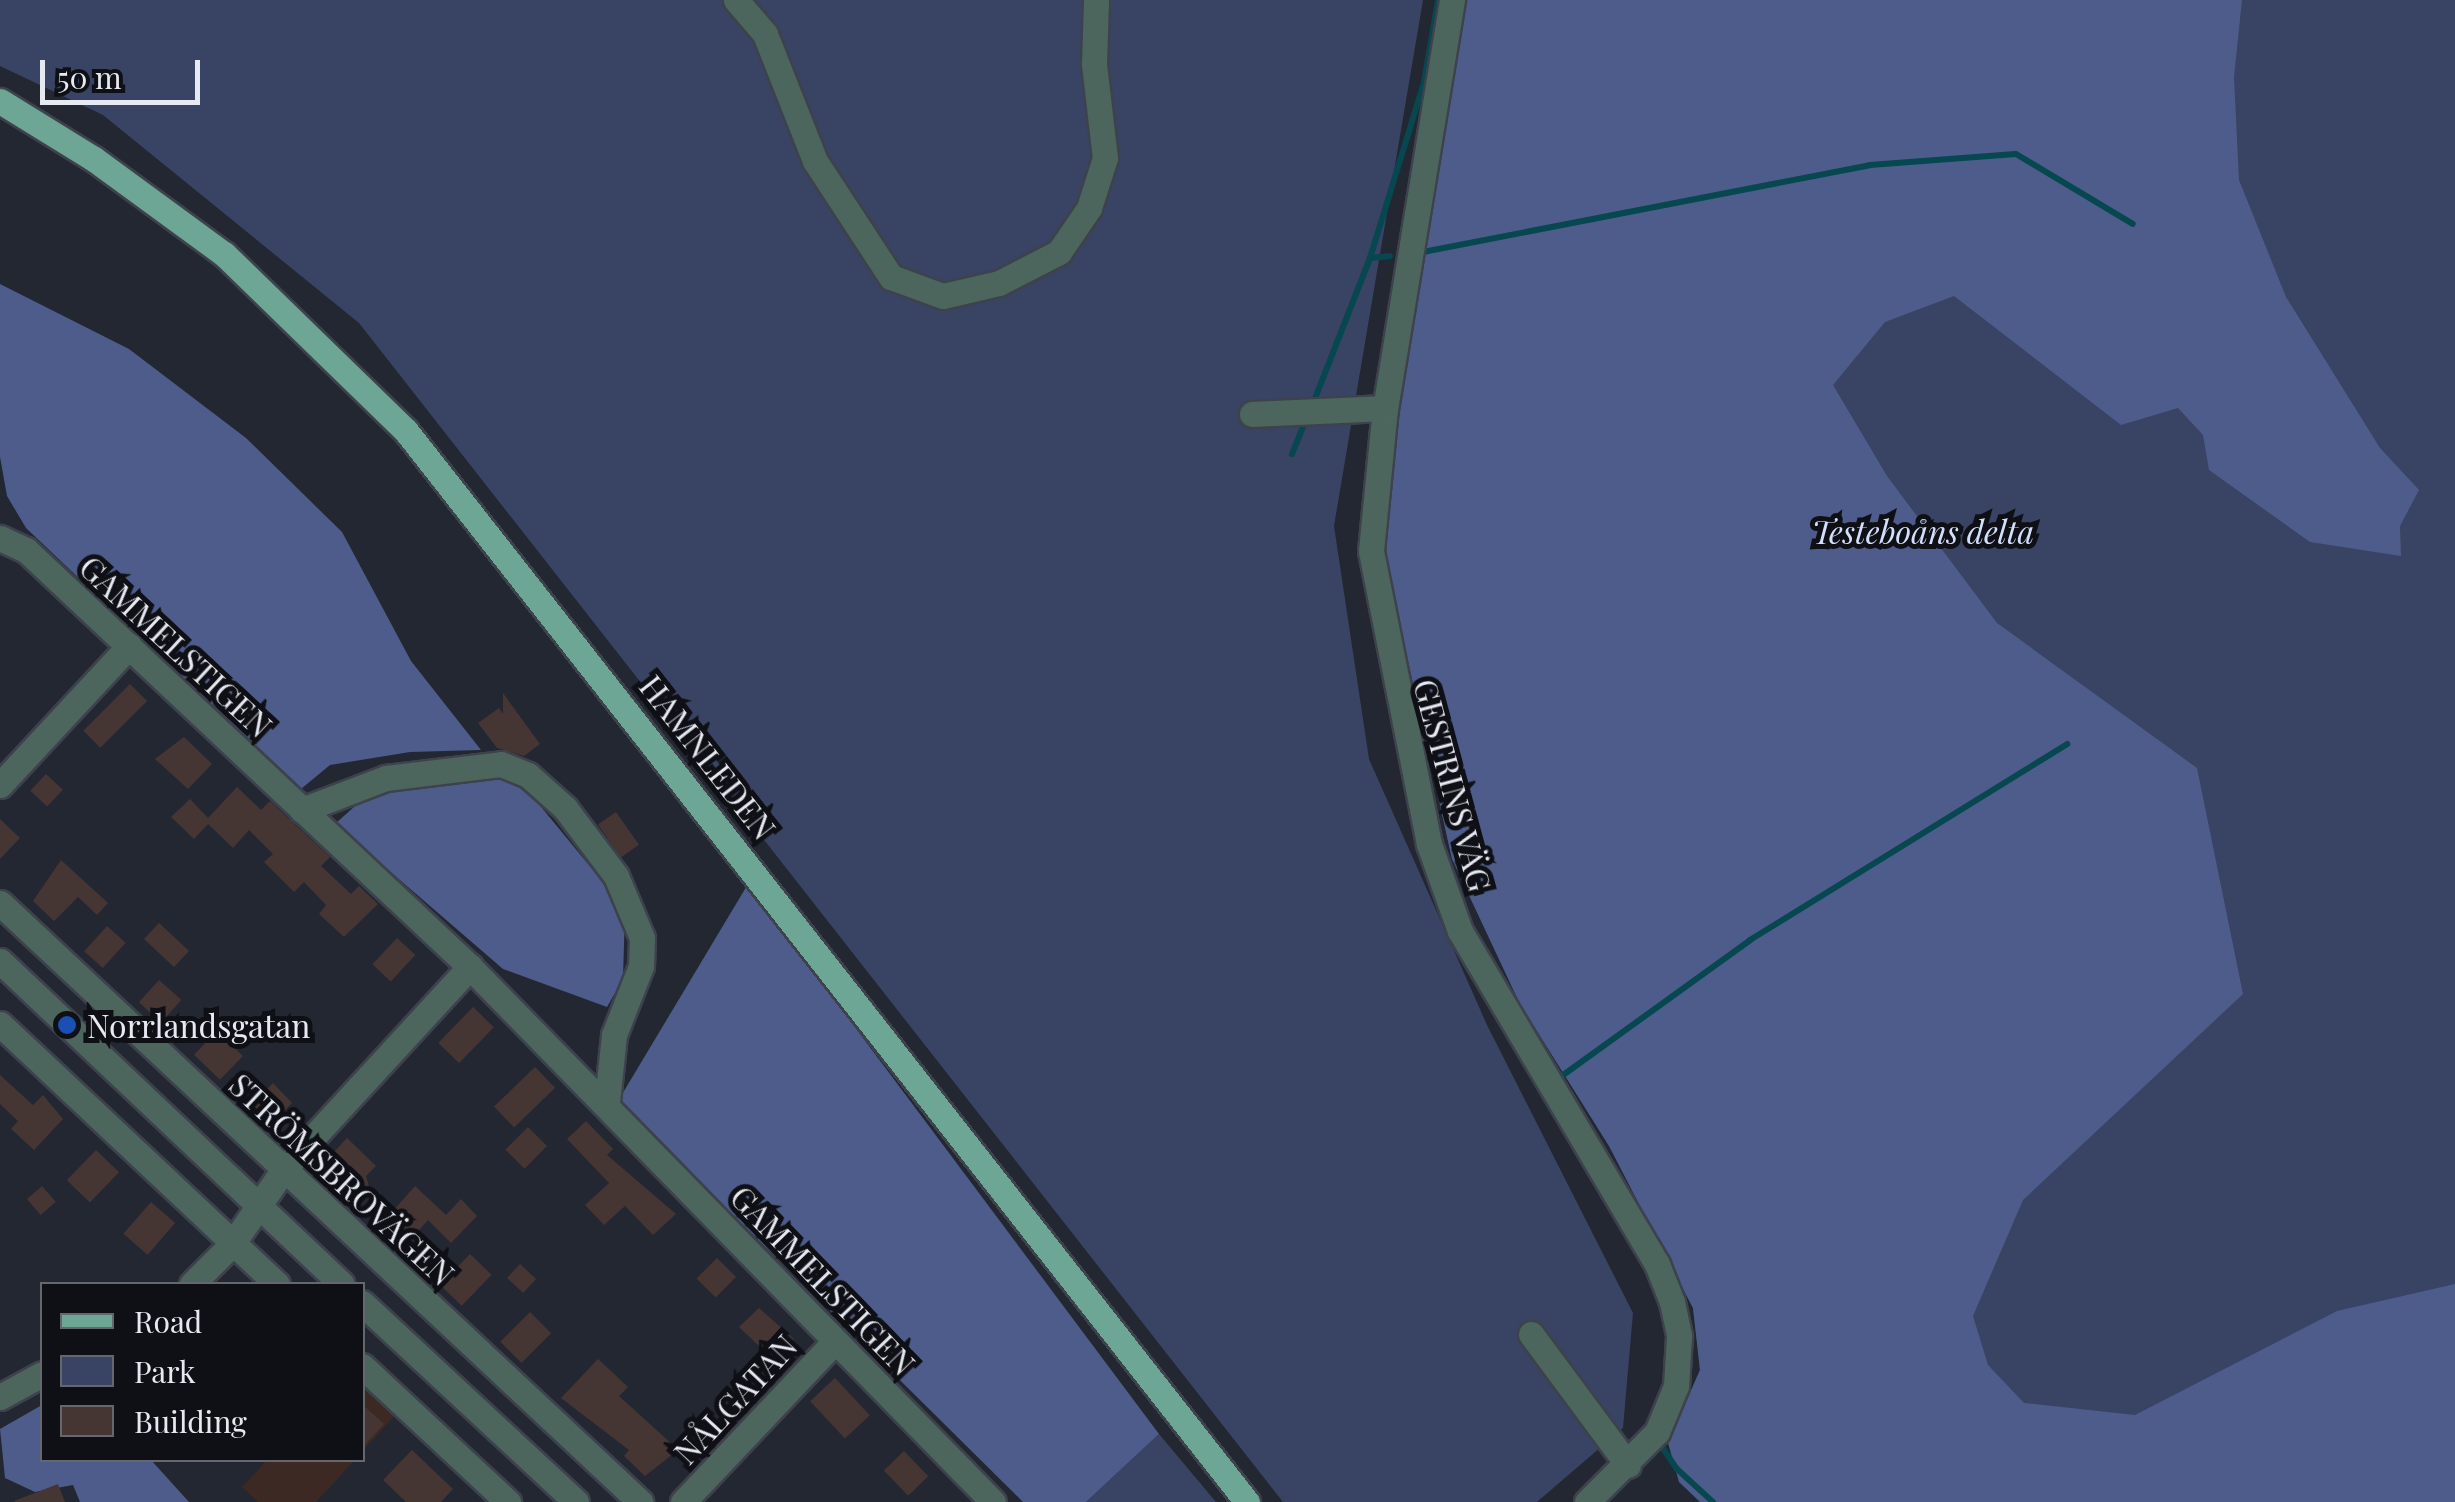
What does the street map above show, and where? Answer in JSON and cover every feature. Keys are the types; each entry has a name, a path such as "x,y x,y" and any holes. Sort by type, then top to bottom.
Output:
{"main road":[{"name":"HAMNLEDEN","path":"0,104 42,126 224,254 406,430 1247,1502"}],"street":[{"path":"736,0 764,34 815,160 891,277 943,296 1000,284 1059,252 1089,208 1105,158 1094,64 1096,0"},
{"name":"GESTRINS VÄG","path":"1452,0 1384,408 1371,551 1428,844 1460,931 1656,1264 1672,1302 1680,1336 1676,1386 1657,1432 1587,1502"},
{"path":"1252,414 1384,408"},
{"name":"GAMMELSTIGEN","path":"0,538 26,550 470,966 607,1102 993,1502"},
{"path":"0,785 129,646"},
{"path":"302,810 386,778 501,764 528,775 565,808 616,876 642,938 641,966 616,1025 607,1102"},
{"name":"STRÖMSBROVÄGEN","path":"0,904 640,1502"},
{"path":"0,961 340,1282"},
{"path":"194,1282 232,1242 284,1169 470,966"},
{"path":"0,1024 275,1282"},
{"path":"365,1306 576,1502"},
{"path":"1531,1334 1628,1465"},
{"name":"NÅLGATAN","path":"684,1502 835,1340"},
{"path":"365,1369 508,1502"},
{"path":"0,1397 40,1375"}],"shaded area":[{"path":"365,1383 398,1412 365,1449"},
{"path":"265,1462 353,1462 316,1502 258,1502 242,1487"}],"green space":[{"path":"0,0 1423,0 1334,526 1369,759 1487,1025 1633,1313 1623,1428 1537,1502 1283,1502 359,323 103,115 0,66"},
{"name":"Testeboåns delta","path":"1465,0 2455,0 2455,1502 1668,1443 1700,1370 1693,1308 1609,1146 1520,1004 1452,859 1384,553 1424,210"},
{"name":"Testeboåns delta","path":"1465,0 2242,0 2234,77 2239,180 2286,297 2380,448 2419,490 2400,526 2401,556 2310,542 2209,470 2203,435 2178,408 2121,425 1954,296 1885,322 1833,385 1887,476 1997,623 2197,768 2243,994 2023,1200 1973,1316 1988,1365 2024,1403 2135,1415 2337,1311 2455,1284 2455,1502 1700,1502 1679,1482 1668,1443 1700,1370 1693,1308 1609,1146 1520,1004 1452,859 1384,553 1393,421"},
{"path":"0,284 129,349 246,438 342,532 411,661 481,750 410,752 330,765 301,789 26,528 7,496 0,457"},
{"path":"426,779 519,780 625,909 623,979 607,1007 503,969 335,824 375,788"},
{"path":"748,884 1159,1434 1086,1502 1023,1502 618,1101"},
{"path":"40,1406 40,1462 153,1462 189,1502 80,1502 73,1485 35,1492 5,1478 0,1429"},
{"path":"1159,1434 1216,1502 1086,1502"}],"building":[{"path":"130,684 147,701 100,748 83,731"},
{"path":"503,693 540,744 524,756 497,748 478,723 499,708 503,714"},
{"path":"184,737 212,764 188,789 155,759"},
{"path":"46,774 63,790 47,807 30,791"},
{"path":"237,787 261,810 270,801 330,857 321,866 351,894 359,886 378,904 344,937 319,914 326,905 304,882 294,892 264,862 273,854 249,830 233,848 208,824 194,839 171,817 190,799 208,818"},
{"path":"616,812 639,845 621,857 598,825"},
{"path":"0,819 20,838 0,859"},
{"path":"61,860 108,903 97,915 78,897 54,921 33,901"},
{"path":"159,923 189,951 174,967 144,939"},
{"path":"107,926 126,943 103,968 84,951"},
{"path":"397,938 415,955 391,981 372,964"},
{"path":"159,980 181,1000 161,1022 139,1002"},
{"path":"473,1007 494,1027 459,1063 438,1043"},
{"path":"217,1031 243,1056 220,1080 194,1055"},
{"path":"535,1067 555,1088 514,1127 494,1107"},
{"path":"0,1075 33,1105 43,1095 63,1119 34,1150 11,1129 18,1121 0,1104"},
{"path":"273,1083 292,1103 283,1112 291,1120 278,1133 251,1106"},
{"path":"586,1121 613,1149 607,1155 676,1214 653,1235 625,1206 604,1225 585,1205 609,1183 567,1139"},
{"path":"528,1127 547,1146 524,1169 505,1150"},
{"path":"347,1138 376,1166 366,1176 369,1186 354,1202 318,1169"},
{"path":"96,1150 119,1172 90,1202 67,1180"},
{"path":"42,1186 56,1202 41,1215 27,1199"},
{"path":"415,1186 446,1215 461,1199 477,1216 451,1243 428,1220 402,1249 379,1227"},
{"path":"151,1202 175,1223 148,1255 123,1234"},
{"path":"470,1254 492,1275 462,1306 440,1285"},
{"path":"717,1258 736,1277 716,1298 696,1279"},
{"path":"520,1264 536,1279 523,1293 507,1278"},
{"path":"759,1308 794,1339 789,1343 796,1350 780,1366 739,1327"},
{"path":"530,1312 551,1333 522,1363 500,1342"},
{"path":"598,1359 628,1387 619,1396 673,1445 686,1431 706,1450 692,1464 678,1450 645,1476 624,1456 629,1450 561,1398"},
{"path":"835,1378 870,1415 845,1438 810,1401"},
{"path":"365,1407 384,1424 365,1445"},
{"path":"412,1450 453,1489 441,1502 406,1502 383,1480"},
{"path":"904,1451 928,1476 908,1496 884,1470"},
{"path":"58,1484 65,1502 14,1501"}],"waterway":[{"path":"1314,401 1370,258 1424,82 1438,0"},
{"path":"1423,252 1870,165 2016,154 2133,224"},
{"path":"1370,258 1390,256"},
{"path":"1292,454 1305,422"},
{"path":"1559,1078 1750,940 2067,744"},
{"path":"1667,1435 1662,1447 1677,1469 1713,1502"}],"place":[{"name":"Norrlandsgatan","path":"67,1025"}]}
